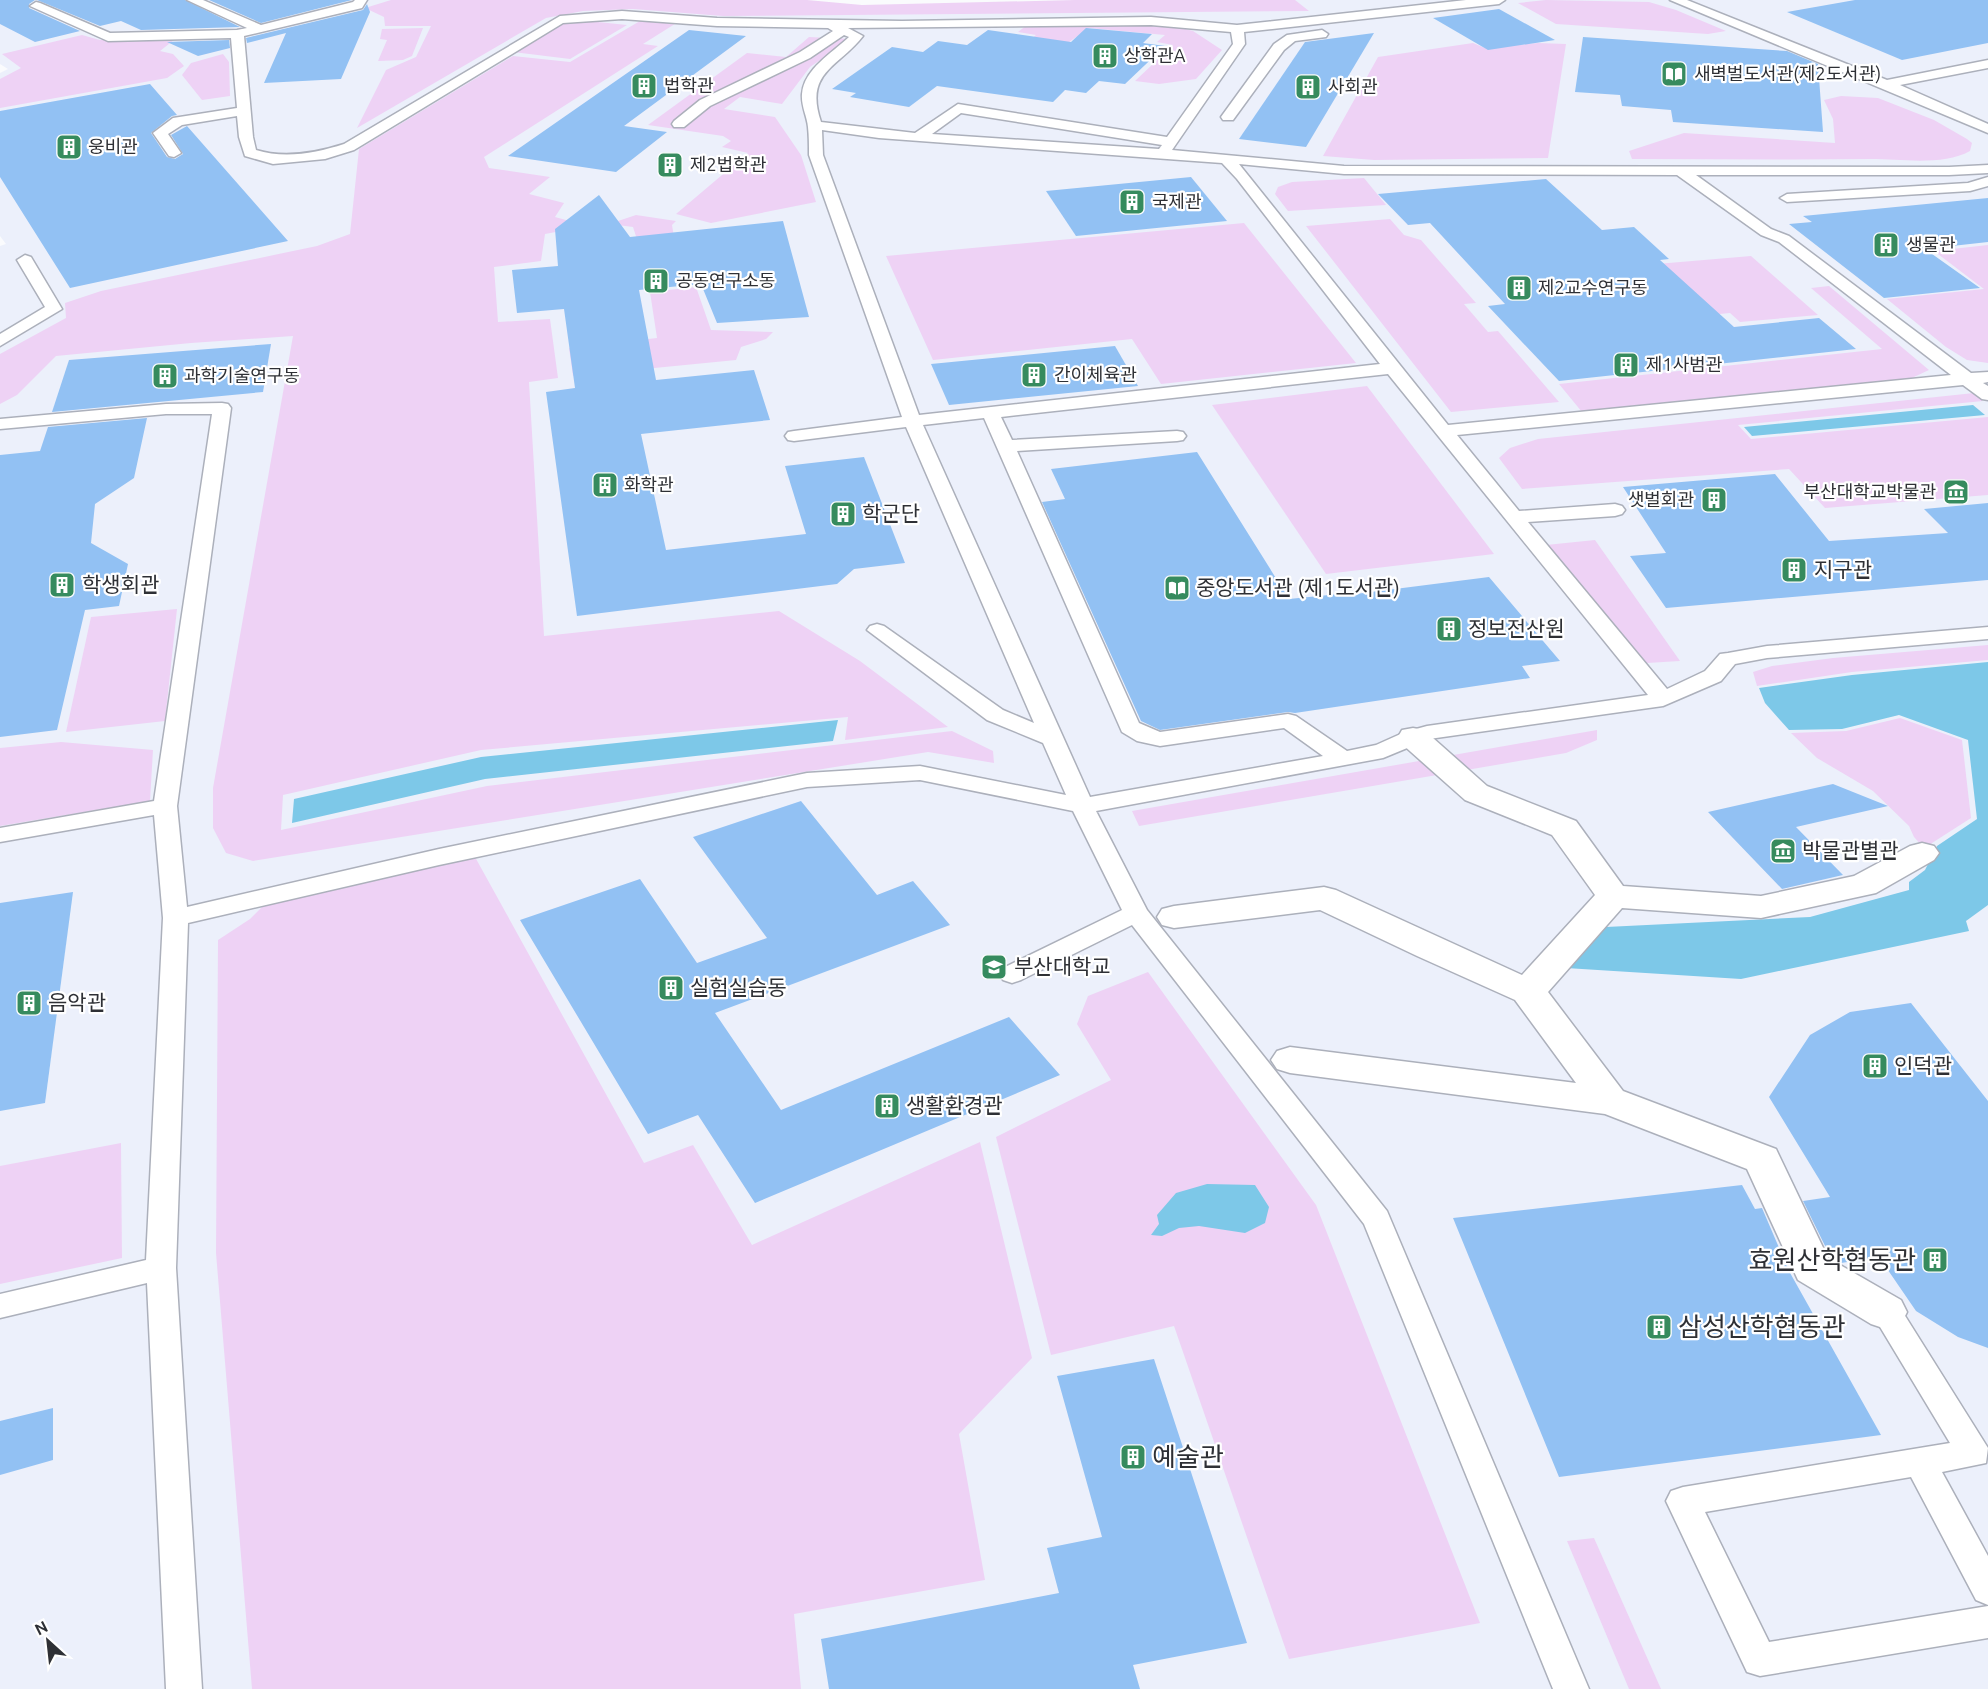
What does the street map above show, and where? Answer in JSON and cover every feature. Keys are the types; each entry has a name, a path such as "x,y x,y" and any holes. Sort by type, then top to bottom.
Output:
{"street":[{"path":"1413,737 1476,793 1564,828 1613,896 1761,907 1864,885 1922,853"},
{"path":"1528,991 1613,896"},
{"path":"1174,917 1324,898 1429,948 1528,991 1610,1101"},
{"path":"1290,1060 1610,1101 1762,1159 1813,1269 1886,1312"}],"lane":[{"path":"193,0 258,28"},
{"path":"36,6 108,37 237,34 358,5 361,0"},
{"path":"237,34 243,111 250,153 273,160 325,154 349,147 560,20 579,16 622,15 717,22 902,25 1151,21 1237,29 1499,0"},
{"path":"1676,0 1886,84 1988,129"},
{"path":"1355,30 1426,20 1433,14 1424,8"},
{"path":"826,24 857,36"},
{"path":"902,25 857,36 819,68 810,86 808,110 815,125 816,155 912,421 1050,738 1136,913 1377,1219 1568,1689"},
{"path":"1166,148 1239,44 1237,29"},
{"path":"679,124 705,103 805,55 843,30"},
{"path":"1228,117 1279,47 1291,38 1332,33"},
{"path":"1886,84 1988,64"},
{"path":"920,136 958,108 1128,134 1166,148"},
{"path":"174,153 160,133 178,121 243,111"},
{"path":"815,125 879,134 1029,146 1166,148 1226,159 1373,171 1949,171 1988,169"},
{"path":"1226,159 1242,176 1512,517 1663,699"},
{"path":"1680,170 1766,232 1784,239 1988,394"},
{"path":"1788,198 1970,187 1988,181"},
{"path":"0,341 54,309 25,260"},
{"path":"794,436 1392,368"},
{"path":"1443,431 1988,377"},
{"path":"0,424 166,410 222,408 165,806 176,918 161,1268 183,1689"},
{"path":"990,412 1130,727 1145,736 1160,739 1288,721 1343,759"},
{"path":"1006,446 1177,436"},
{"path":"1512,517 1615,510"},
{"path":"877,630 995,715 1050,738"},
{"path":"176,918 439,857 807,780 920,774 1082,807 1383,751 1413,737 1663,699 1713,676 1728,660 1767,652 1988,633"},
{"path":"0,835 165,806"},
{"path":"1012,974 1136,913"},
{"path":"0,1306 161,1268"},
{"path":"1886,1312 1981,1452 1683,1502 1760,1660 1988,1622"},
{"path":"1920,1462 1988,1590"}],"shaded area":[{"name":"부산대학교","path":"0,0 779,0 863,7 1187,0 1988,0 1988,1689 0,1689 0,246 6,244 0,236 0,73 8,69 0,64"},
{"path":"391,0 807,0 862,5 1075,0 1295,0 1309,11 723,16 633,9 583,11 546,18 357,128 386,70 416,57 431,26 385,26 384,17 365,8"},
{"path":"1546,0 1649,2 1676,10 1726,31 1708,34 1556,24 1518,3"},
{"path":"569,19 627,25 570,59 513,52"},
{"path":"640,21 678,22 643,44 658,46 484,157 489,168 550,177 529,194 564,203 555,217 588,226 545,234 541,261 494,267 498,322 550,319 558,378 529,382 544,636 779,611 860,661 948,727 845,740 848,717 481,750 283,795 281,830 487,786 952,731 993,751 994,763 928,752 253,861 226,853 213,828 213,788 293,336 56,356 17,395 0,404 0,354 66,318 65,303 101,291 317,246 350,234 359,149 513,56 570,62"},
{"path":"1027,25 1171,25 1193,31 1222,50 1196,79 1159,84 1135,81 1173,45 1157,42 1165,35 1089,28 1032,68 999,65 1036,35 1018,32"},
{"path":"423,28 412,56 403,60 378,61 387,40 380,39 382,29"},
{"path":"82,35 100,40 175,39 160,51 173,54 184,66 167,78 0,108 0,79 21,68 2,54"},
{"path":"809,37 851,39 810,67 782,104 740,97 724,109 775,117 801,155 816,202 711,223 676,214 748,153 722,147 731,141 723,136 648,125 747,53 786,57"},
{"path":"1473,43 1485,48 1538,43 1566,44 1548,158 1374,160 1323,156 1378,57"},
{"path":"223,54 229,62 230,96 202,100 182,75 191,63"},
{"path":"1841,96 1878,98 1934,120 1972,143 1970,151 1947,159 1922,161 1632,159 1629,151 1684,133 1835,143 1833,119 1824,100"},
{"path":"1364,178 1386,205 1288,211 1275,194 1278,187 1292,182"},
{"path":"636,215 676,221 672,225 679,268 647,270 633,227 609,224"},
{"path":"1390,219 1404,235 1421,240 1476,303 1464,304 1488,332 1498,331 1559,402 1451,412 1306,226"},
{"path":"1244,223 1356,363 1161,384 1132,339 933,360 886,256"},
{"path":"1988,245 1988,363 1967,360 1946,347 1887,299 1984,289 1934,251"},
{"path":"1751,256 1818,315 1740,322 1730,313 1636,322 1539,274"},
{"path":"1829,286 1929,370 1901,383 1582,412 1559,384 1882,349 1811,288"},
{"path":"696,287 711,330 773,332 766,339 741,347 736,360 573,376 569,348 657,338 650,292"},
{"path":"1367,386 1494,554 1326,574 1212,405"},
{"path":"1974,393 1983,401 1738,425 1751,439 1988,417 1988,495 1825,508 1789,469 1522,489 1499,458 1510,448 1538,439"},
{"path":"1595,540 1680,661 1647,663 1546,545"},
{"path":"177,609 165,721 66,732 91,617"},
{"path":"1988,645 1988,660 1852,672 1757,686 1753,672 1772,666 1833,658"},
{"path":"1900,718 1962,740 1971,818 1932,843 1926,850 1914,837 1909,826 1873,791 1817,758 1791,733 1846,731"},
{"path":"1597,730 1597,740 1566,753 1139,826 1132,811"},
{"path":"61,742 153,750 150,801 0,826 0,748"},
{"path":"475,857 644,1163 693,1145 752,1245 980,1142 1032,1358 959,1434 985,1580 794,1614 801,1689 252,1689 216,1253 218,940 250,919 263,906"},
{"path":"1148,972 1316,1205 1480,1623 1289,1659 1174,1326 1051,1355 996,1137 1111,1080 1077,1024 1088,996"},
{"path":"121,1143 122,1258 0,1284 0,1166"},
{"path":"1594,1538 1661,1689 1629,1689 1567,1541"}],"water":[{"path":"1973,405 1985,415 1752,436 1744,427"},
{"path":"1988,662 1988,905 1966,921 1969,931 1741,979 1566,968 1606,927 1810,917 1909,890 1909,882 1925,870 1937,846 1977,819 1968,740 1899,715 1842,729 1789,730 1765,703 1759,688 1852,675"},
{"path":"838,720 833,741 485,779 292,823 294,799 481,757"},
{"path":"1207,1184 1255,1185 1269,1207 1265,1223 1245,1233 1199,1226 1179,1228 1162,1236 1151,1235 1159,1224 1157,1215 1176,1193"}],"building":[{"path":"0,0 35,0 29,4 29,8 80,31 35,42 0,24"},
{"path":"37,0 185,0 240,27 141,30 121,21 100,26"},
{"path":"209,0 352,0 261,23"},
{"path":"1855,0 1988,0 1988,43 1902,60 1787,12"},
{"path":"367,4 370,12 341,79 264,83 286,33 247,43 246,38 363,10"},
{"path":"1499,9 1555,40 1488,50 1433,18"},
{"path":"1086,28 1152,34 1143,43 1165,46 1125,84 1099,81 1086,93 1065,90 1053,102 937,86 909,107 850,97 856,93 832,89 892,47 923,52 938,41 967,45 988,30 1071,42"},
{"name":"법학관","path":"689,30 746,36 624,126 667,132 616,172 508,156"},
{"path":"1374,33 1306,147 1239,139 1305,42"},
{"name":"새벽벌도서관(제2도서관)","path":"1583,37 1787,51 1818,64 1823,132 1673,122 1671,110 1622,106 1620,95 1575,92"},
{"path":"229,40 230,48 198,56 167,42"},
{"path":"150,84 177,115 172,116 151,133 167,157 175,159 183,154 171,135 187,126 288,241 70,288 0,177 0,111"},
{"name":"국제관","path":"1191,177 1227,221 1076,236 1046,191"},
{"path":"1546,179 1602,230 1634,227 1669,259 1660,260 1734,327 1819,318 1856,349 1559,381 1488,306 1505,304 1430,223 1408,225 1378,194"},
{"path":"599,195 630,237 783,221 809,317 717,323 701,284 639,290 656,380 754,370 770,420 641,434 666,550 806,534 785,466 864,457 905,563 854,569 837,584 577,616 546,392 575,388 564,309 517,313 512,270 558,266 555,229"},
{"name":"생물관","path":"1988,198 1988,242 1925,249 1980,288 1884,298 1789,224 1812,222 1803,216"},
{"name":"과학기술연구동","path":"271,344 263,392 52,412 69,360"},
{"name":"간이체육관","path":"1115,346 1138,386 949,405 931,364"},
{"name":"학생회관","path":"147,418 134,478 95,504 91,543 128,564 119,606 85,610 57,730 0,737 0,455 40,451 48,427"},
{"name":"중앙도서관 (제1도서관)","path":"1197,452 1289,599 1339,594 1340,596 1489,577 1560,661 1522,666 1530,678 1295,713 1288,712 1160,730 1141,721 1042,502 1065,499 1051,469"},
{"path":"1775,474 1829,541 1948,533 1924,509 1988,503 1988,580 1666,608 1630,556 1666,553 1623,487"},
{"name":"박물관별관","path":"1833,784 1888,806 1796,827 1843,875 1782,889 1708,812"},
{"name":"실험실습동","path":"801,801 877,895 913,881 950,925 715,1013 781,1110 1009,1017 1060,1075 755,1203 698,1115 648,1134 520,920 640,879 697,963 767,938 693,837"},
{"name":"음악관","path":"73,892 45,1103 0,1111 0,903"},
{"path":"1911,1003 1988,1101 1988,1348 1958,1337 1916,1311 1879,1257 1841,1263 1830,1256 1803,1201 1830,1197 1769,1097 1810,1035 1850,1012"},
{"name":"삼성산학협동관","path":"1742,1185 1755,1209 1762,1208 1789,1271 1881,1435 1559,1477 1453,1218"},
{"name":"예술관","path":"1154,1359 1247,1643 1133,1665 1140,1689 829,1689 821,1639 1059,1593 1047,1548 1102,1537 1057,1376"},
{"path":"53,1408 53,1460 0,1475 0,1421"}],"place":[{"name":"상학관A","path":"1105,56"},
{"name":"새벽벌도서관(제2도서관)","path":"1674,74"},
{"name":"법학관","path":"644,86"},
{"name":"사회관","path":"1308,87"},
{"name":"웅비관","path":"69,147"},
{"name":"제2법학관","path":"670,165"},
{"name":"국제관","path":"1132,202"},
{"name":"생물관","path":"1886,245"},
{"name":"공동연구소동","path":"656,281"},
{"name":"제2교수연구동","path":"1519,288"},
{"name":"제1사범관","path":"1626,365"},
{"name":"간이체육관","path":"1034,375"},
{"name":"과학기술연구동","path":"165,376"},
{"name":"화학관","path":"605,485"},
{"name":"부산대학교박물관","path":"1956,492"},
{"name":"샛벌회관","path":"1714,500"},
{"name":"학군단","path":"843,514"},
{"name":"지구관","path":"1794,570"},
{"name":"학생회관","path":"62,585"},
{"name":"중앙도서관 (제1도서관)","path":"1177,588"},
{"name":"정보전산원","path":"1449,629"},
{"name":"박물관별관","path":"1783,851"},
{"name":"부산대학교","path":"994,967"},
{"name":"실험실습동","path":"671,988"},
{"name":"음악관","path":"29,1003"},
{"name":"인덕관","path":"1875,1066"},
{"name":"생활환경관","path":"887,1106"},
{"name":"효원산학협동관","path":"1935,1260"},
{"name":"삼성산학협동관","path":"1659,1327"},
{"name":"예술관","path":"1133,1457"}]}
